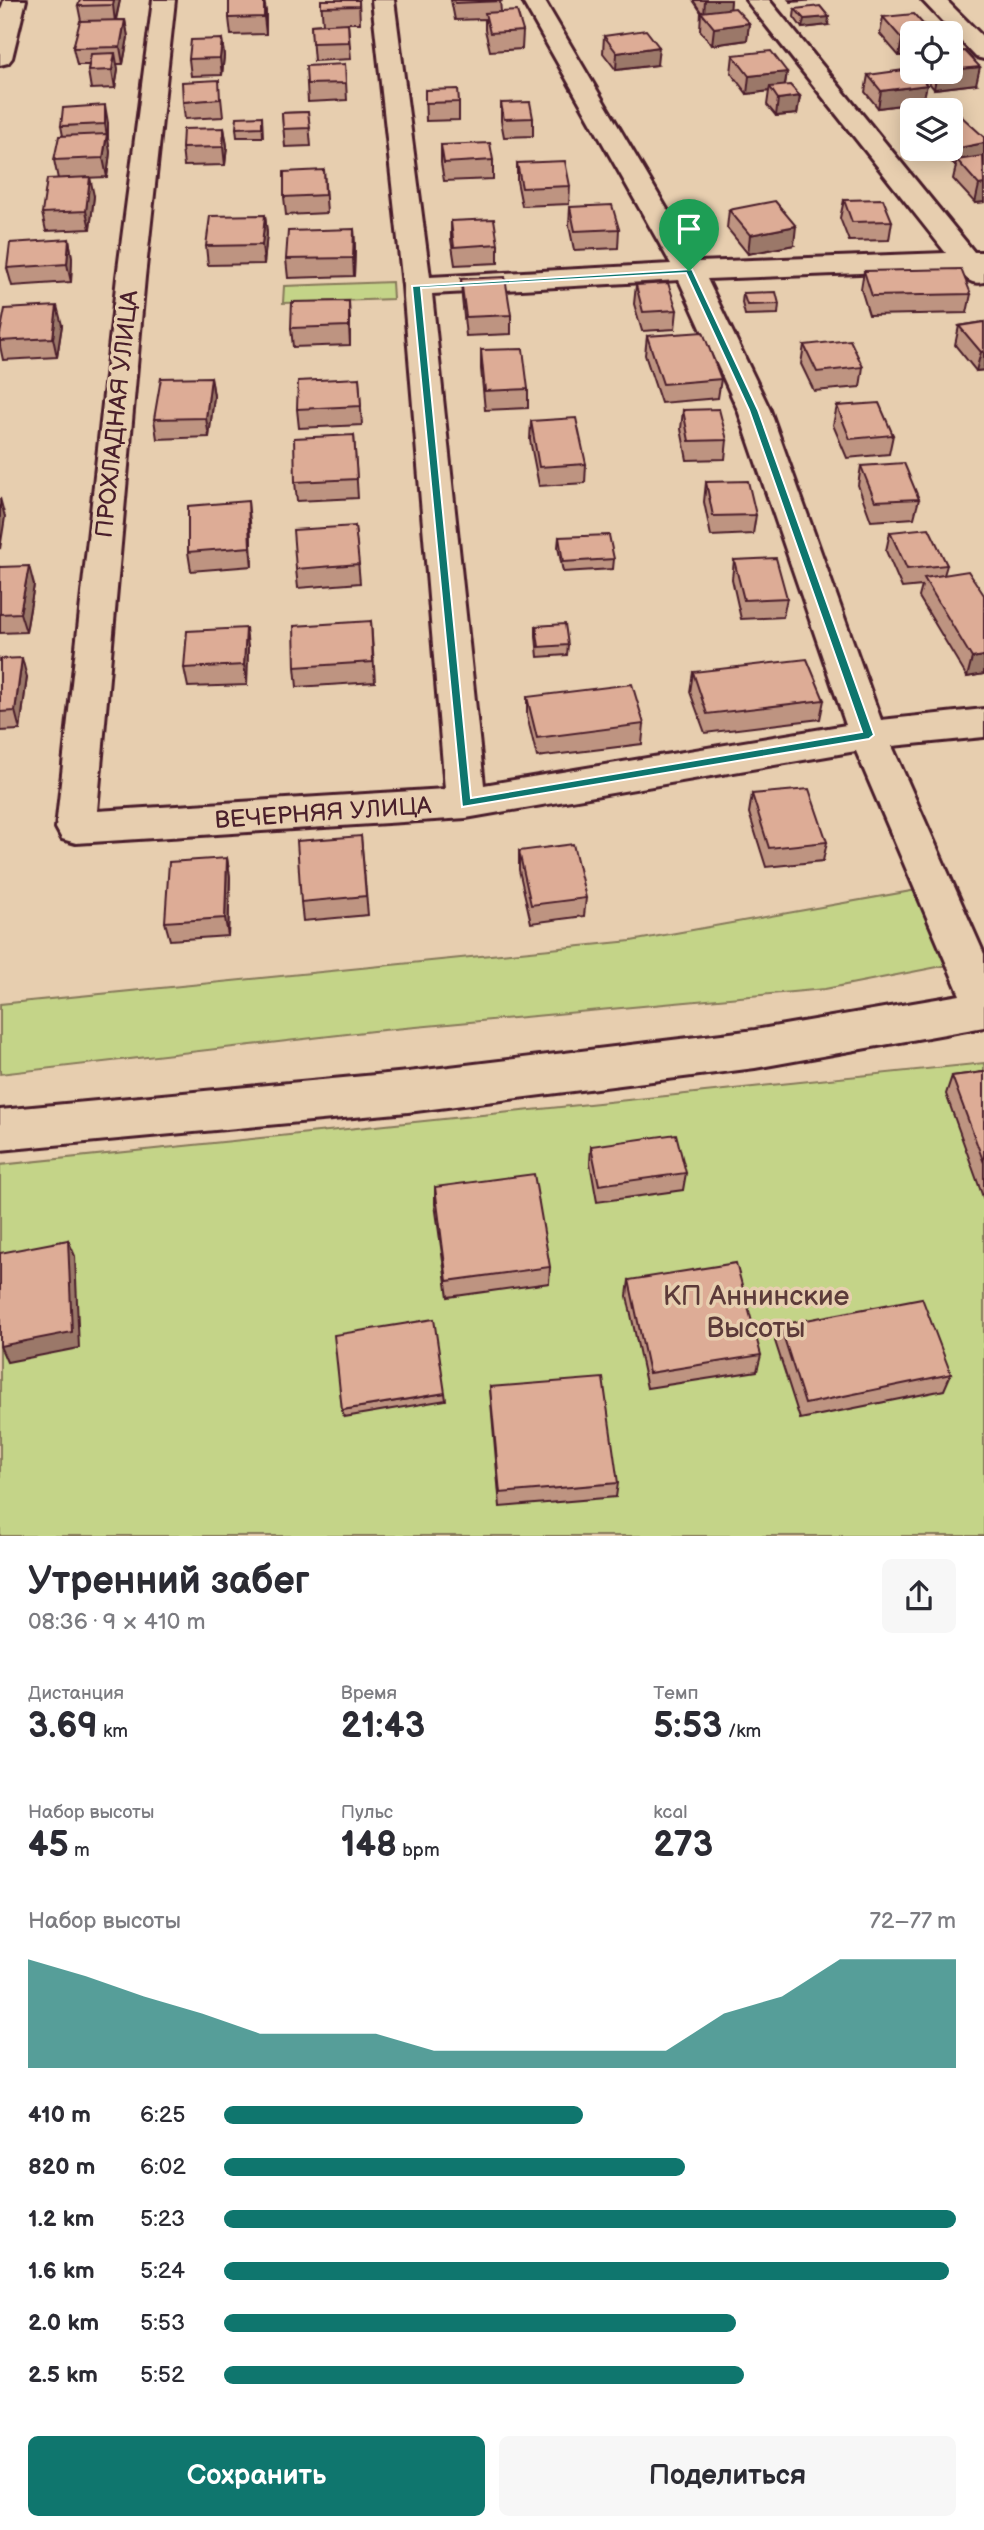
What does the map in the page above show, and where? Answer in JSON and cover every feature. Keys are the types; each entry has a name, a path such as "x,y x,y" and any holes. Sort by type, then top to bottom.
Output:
{"street":[{"path":"0,58 15,0"},
{"name":"ПРОХЛАДНАЯ УЛИЦА","path":"76,828 131,277 164,0"},
{"path":"383,0 417,286 466,803"},
{"path":"533,0 689,271 754,410 869,735 931,886 984,1000"},
{"path":"757,0 978,268"},
{"path":"933,0 984,52"},
{"path":"417,286 689,271 978,268"},
{"name":"ВЕЧЕРНЯЯ УЛИЦА","path":"76,828 466,803 869,735 984,723"},
{"path":"0,1130 408,1092 755,1049 984,1009"}],"green space":[{"path":"392,282 393,299 283,303 284,286"},
{"path":"917,890 948,965 825,989 373,1031 0,1074 0,1004 631,941"},
{"name":"КП Аннинские Высоты","path":"984,1063 984,1536 0,1536 0,1165"}],"building":[{"path":"80,0 114,0 113,5 78,6"},
{"path":"229,0 264,0 264,17 229,18"},
{"path":"321,0 359,0 359,6 321,7"},
{"path":"454,0 500,0 501,1 455,3"},
{"path":"820,6 829,17 804,19 795,9"},
{"path":"735,8 749,23 714,28 701,12"},
{"path":"517,11 523,31 490,33 485,13"},
{"path":"914,14 920,21 900,21 900,37 883,17"},
{"path":"125,20 120,47 73,48 80,21"},
{"path":"348,23 349,42 312,43 311,25"},
{"path":"646,30 659,47 617,53 604,36"},
{"path":"222,39 220,58 189,59 191,40"},
{"path":"771,51 787,72 749,76 733,55"},
{"path":"965,51 980,67 963,69"},
{"path":"115,53 112,70 88,71 91,54"},
{"path":"345,64 346,83 307,84 306,66"},
{"path":"900,71 900,84 927,85 881,91 868,75"},
{"path":"219,80 220,99 183,102 182,82"},
{"path":"790,85 800,96 778,99 770,87"},
{"path":"458,89 459,102 425,103 425,90"},
{"path":"530,102 533,118 504,119 501,103"},
{"path":"105,105 105,124 61,126 63,108"},
{"path":"308,112 310,128 283,129 282,113"},
{"path":"262,116 262,127 236,128 237,117"},
{"path":"963,118 984,137 984,143 963,147"},
{"path":"224,128 223,147 182,148 183,129"},
{"path":"107,134 103,158 54,160 59,136"},
{"path":"490,143 493,160 444,163 441,145"},
{"path":"983,156 984,184 979,185 958,161"},
{"path":"565,161 570,186 522,188 517,163"},
{"path":"324,170 325,195 284,197 284,172"},
{"path":"90,177 86,211 42,213 47,179"},
{"path":"883,199 892,221 852,222 844,200"},
{"path":"775,201 796,226 750,235 729,210"},
{"path":"612,205 619,229 575,231 570,207"},
{"path":"265,215 262,245 206,246 210,216"},
{"path":"494,219 498,244 454,247 451,221"},
{"path":"354,229 353,258 286,259 288,231"},
{"path":"69,239 67,264 7,268 10,243"},
{"path":"961,269 971,294 872,296 864,271"},
{"path":"505,277 511,315 466,317 461,279"},
{"path":"668,283 677,310 643,312 636,285"},
{"path":"776,292 779,304 747,305 743,293"},
{"path":"349,301 349,326 291,328 292,302"},
{"path":"57,306 53,338 0,341 5,309"},
{"path":"984,322 984,351 981,352 959,326"},
{"path":"703,332 721,379 663,384 647,336"},
{"path":"850,340 863,367 817,372 804,345"},
{"path":"523,349 528,389 485,391 481,350"},
{"path":"211,377 206,418 154,419 161,378"},
{"path":"359,378 361,406 297,409 298,381"},
{"path":"879,403 893,435 850,439 837,406"},
{"path":"719,409 727,440 689,441 683,410"},
{"path":"576,418 586,464 539,467 531,421"},
{"path":"354,435 357,479 295,482 294,438"},
{"path":"904,463 919,499 875,501 861,466"},
{"path":"748,481 756,515 713,516 706,482"},
{"path":"248,501 250,547 188,552 188,506"},
{"path":"355,526 359,564 296,569 293,530"},
{"path":"929,528 947,565 907,569 890,532"},
{"path":"609,535 614,559 563,562 559,537"},
{"path":"776,558 787,598 744,600 734,560"},
{"path":"29,566 20,613 0,614 0,567"},
{"path":"968,571 984,595 984,656 972,658 924,578"},
{"path":"371,621 373,662 295,667 294,626"},
{"path":"565,624 568,645 539,647 536,626"},
{"path":"246,628 244,665 184,668 187,631"},
{"path":"22,658 15,711 0,712 0,659"},
{"path":"807,659 824,700 707,714 693,672"},
{"path":"632,684 644,724 537,738 527,697"},
{"path":"809,789 827,842 769,848 752,794"},
{"path":"361,836 366,896 301,902 297,841"},
{"path":"573,844 586,898 531,905 519,851"},
{"path":"227,858 225,918 165,922 169,862"},
{"path":"984,1072 984,1163 952,1076"},
{"path":"676,1134 686,1173 599,1185 591,1146"},
{"path":"534,1174 550,1267 447,1281 435,1187"},
{"path":"68,1240 72,1332 0,1346 0,1253"},
{"path":"736,1263 761,1355 649,1373 629,1280"},
{"path":"922,1298 951,1374 805,1404 780,1325"},
{"path":"434,1319 445,1393 342,1410 334,1335"},
{"path":"603,1378 618,1483 500,1493 490,1387"}],"route":[{"path":"689,271 754,410 869,735 466,803 417,286 689,271"}]}
